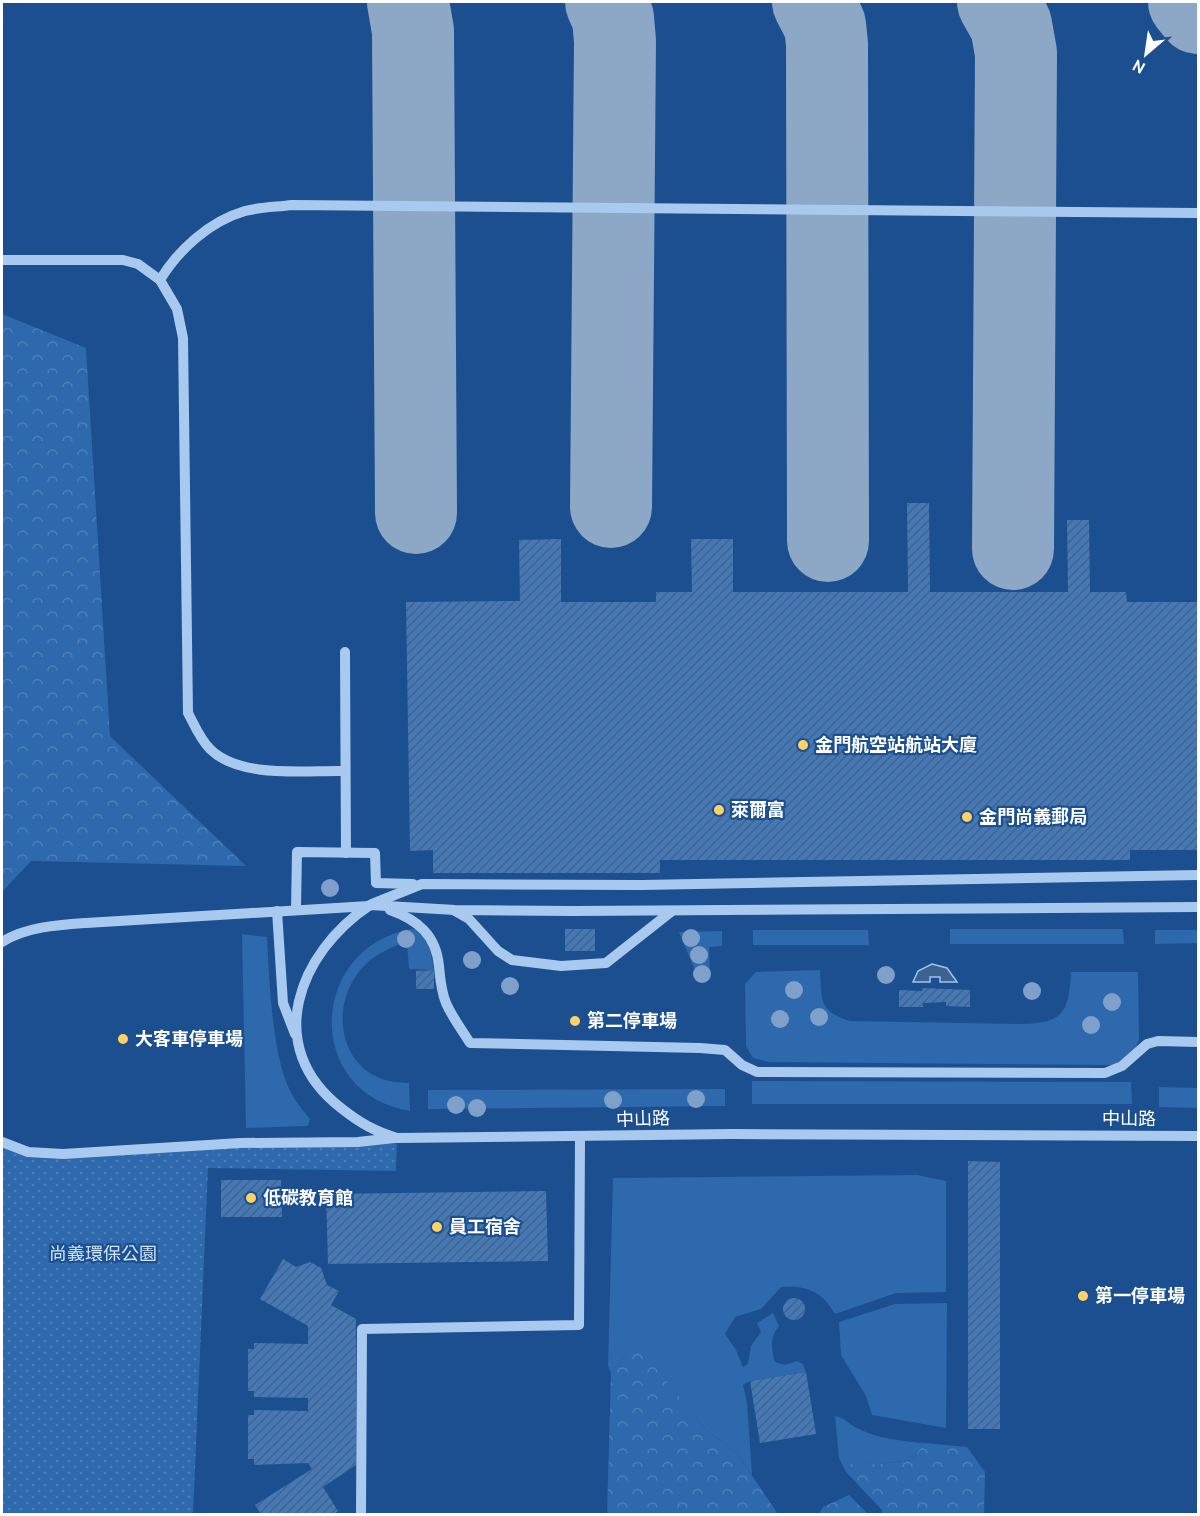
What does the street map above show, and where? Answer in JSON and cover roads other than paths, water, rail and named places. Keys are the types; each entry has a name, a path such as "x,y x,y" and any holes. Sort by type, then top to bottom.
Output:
{"street":[{"path":"160,280 171,262 196,237 244,211 292,205 1198,213"},
{"path":"2,260 123,260 138,264 160,280 177,309 183,338 188,713 199,735 211,750 240,767 345,771"},
{"path":"345,652 346,853"},
{"path":"296,909 297,852 375,853 376,883 422,884"},
{"name":"中山路","path":"1198,874 642,885 422,884 399,891 370,905 338,932 309,972 296,1010 296,1036 304,1065 330,1101 373,1131 397,1138 580,1138 732,1134 1198,1136"},
{"path":"370,905 405,916 429,934 439,962 446,1002 470,1044 725,1050 742,1065 758,1072 1105,1072 1122,1066 1147,1044 1198,1042"},
{"path":"2,942 11,936 46,927 370,905 455,910 672,911 1198,907"},
{"path":"455,910 469,919 498,951 512,960 561,966 606,963 672,911"},
{"path":"277,911 283,1003 296,1036"},
{"path":"2,1142 28,1152 63,1154 240,1143 379,1142 397,1138"},
{"path":"361,1515 362,1329 579,1325 580,1138"}],"place":[{"name":"金門航空站航站大廈","path":"803,745"},
{"name":"萊爾富","path":"719,810"},
{"name":"金門尚義郵局","path":"967,817"},
{"name":"第二停車場","path":"575,1021"},
{"name":"大客車停車場","path":"123,1039"},
{"name":"低碳教育館","path":"251,1198"},
{"name":"員工宿舍","path":"437,1227"},
{"name":"第一停車場","path":"1083,1296"}],"park label":[{"name":"尚義環保公園","path":"103,1254"}]}
